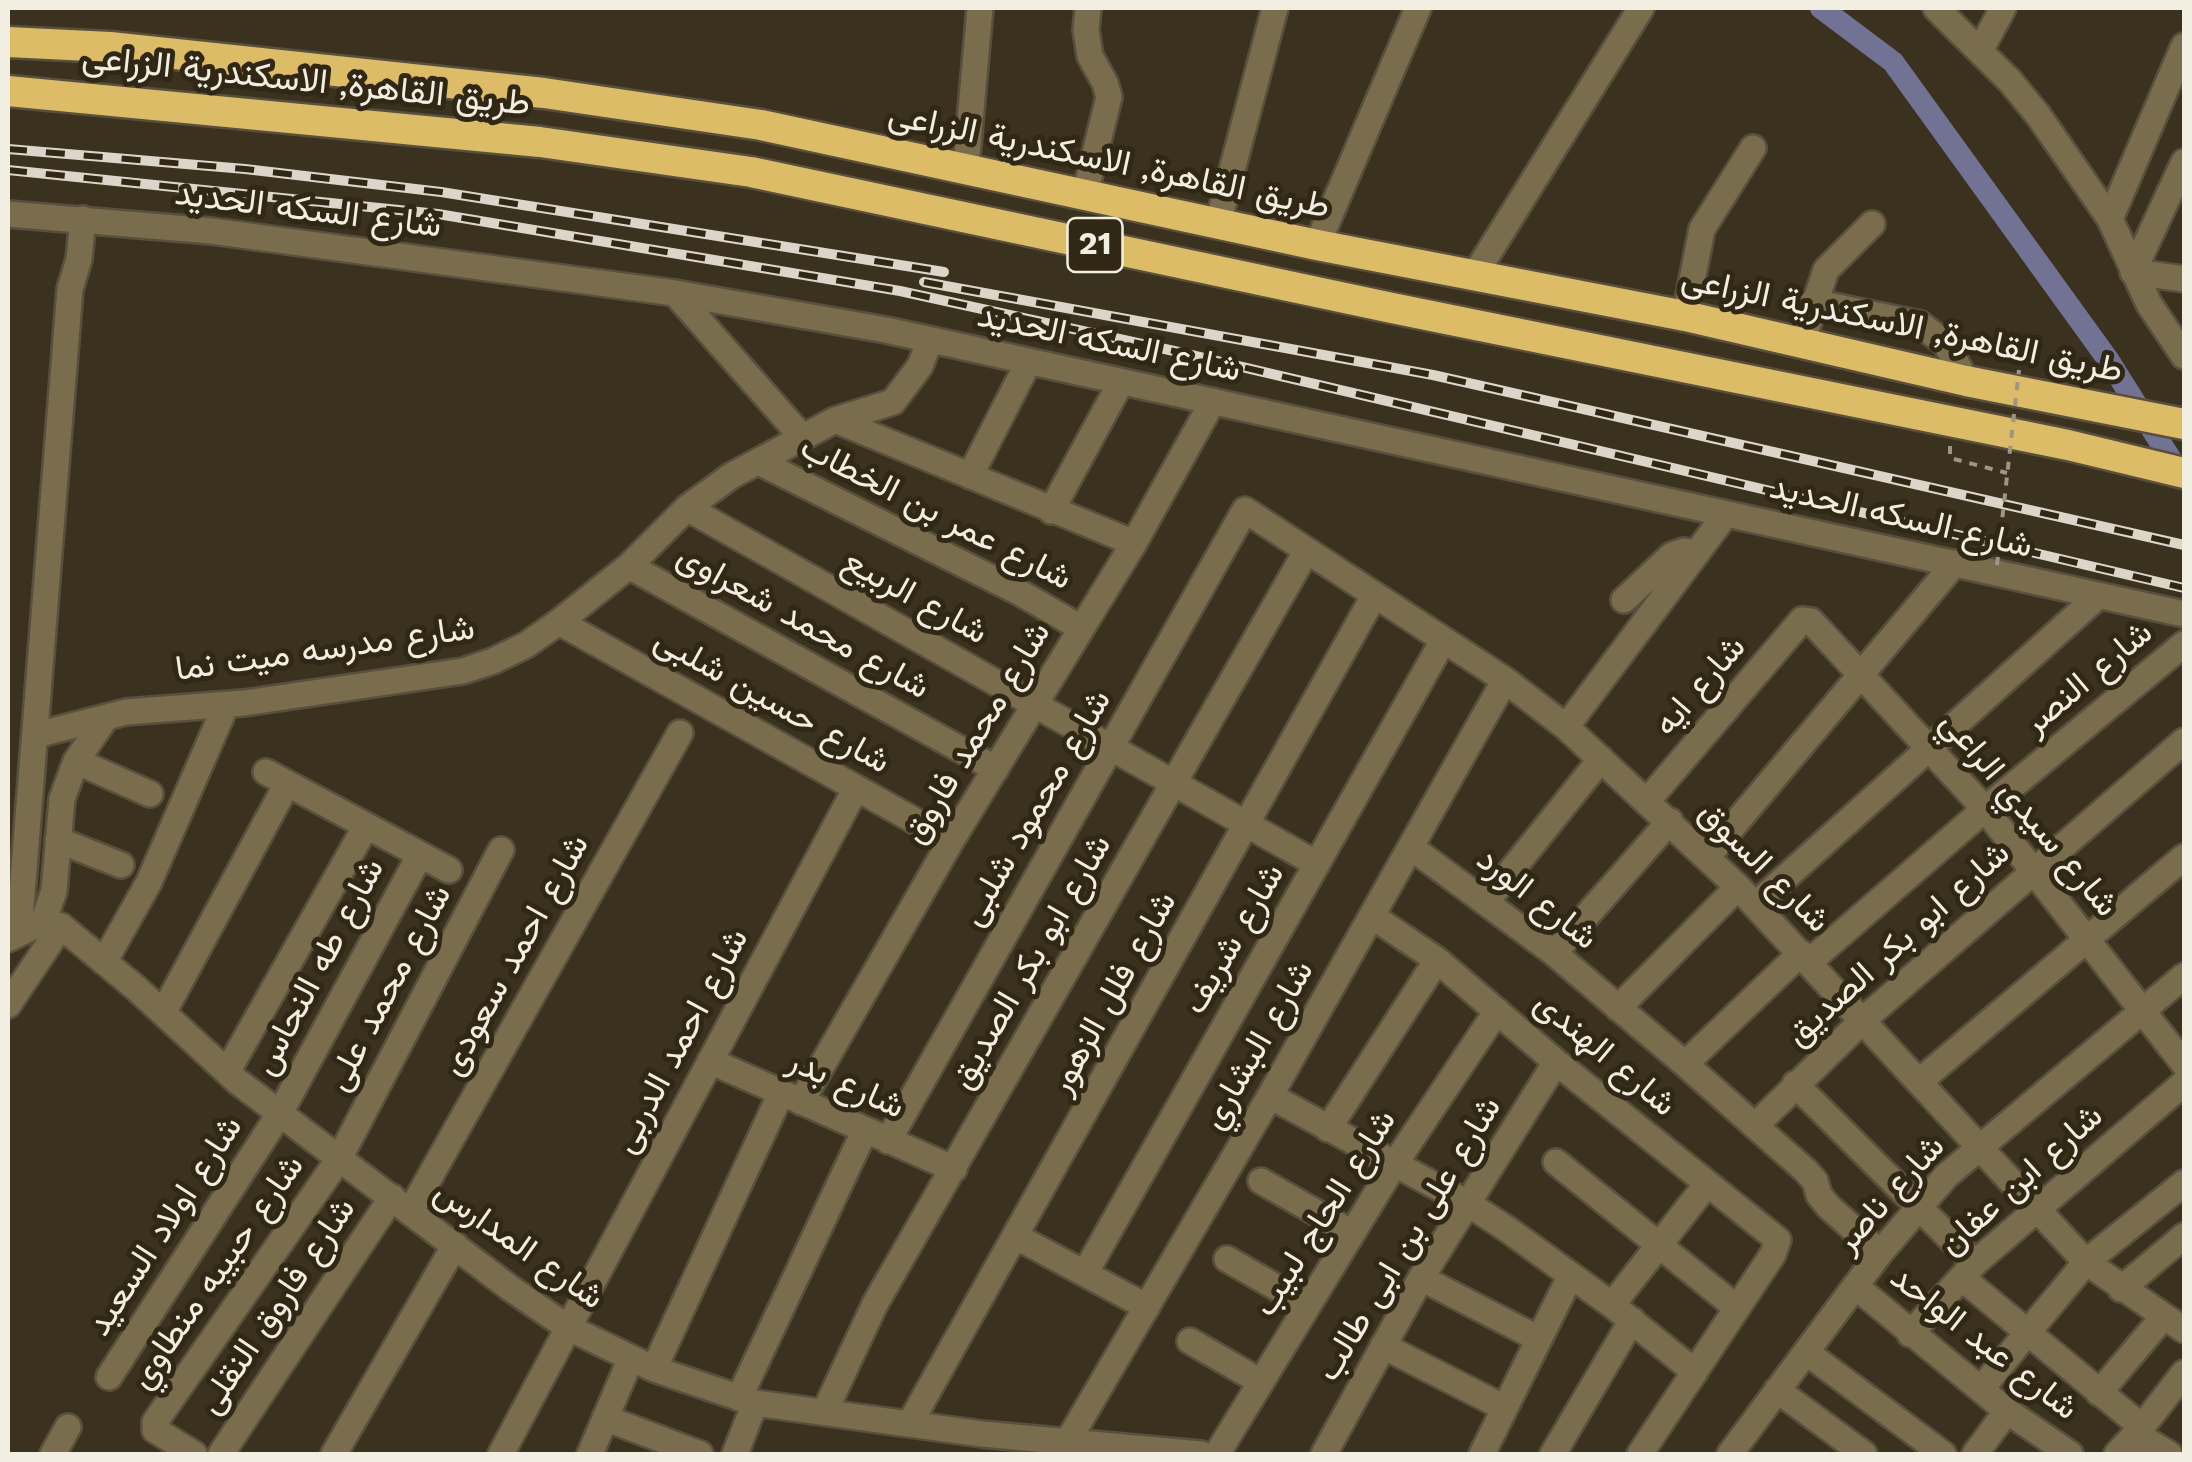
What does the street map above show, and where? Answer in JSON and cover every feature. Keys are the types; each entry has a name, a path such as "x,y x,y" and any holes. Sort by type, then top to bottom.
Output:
{"highway":[{"name":"طريق القاهرة, الاسكندرية الزراعى","path":"8,42 110,47 544,93 761,125 1317,245 1685,316 1966,382 2184,424"},
{"name":"طريق القاهرة, الاسكندرية الزراعى","path":"8,91 540,142 751,172 1392,308 2068,445 2178,472"}],"street":[{"path":"966,167 980,8"},
{"path":"1086,194 1108,97 1090,56 1088,8"},
{"path":"1218,222 1275,8"},
{"path":"1317,245 1418,8"},
{"path":"1474,276 1641,8"},
{"path":"1936,8 2038,115 2110,219 2149,304 2184,356"},
{"path":"1980,52 2002,8"},
{"path":"2110,219 2184,46"},
{"path":"1685,316 1702,229 1753,148"},
{"path":"2133,272 2184,162"},
{"name":"شارع السكه الحديد","path":"8,214 211,230 674,293 930,340 2184,614"},
{"path":"8,1006 26,928 36,735 70,290 79,258 83,219"},
{"path":"1802,342 1813,302 1831,262 1872,224"},
{"path":"2133,272 2184,280"},
{"path":"674,293 803,438"},
{"path":"1813,302 1920,324 1946,344 1966,382"},
{"name":"شارع مدرسه ميت نما","path":"36,735 164,708 226,705 463,671 526,644 629,566 687,508 731,476 835,420 893,402 920,366 930,340"},
{"path":"970,476 1028,363"},
{"path":"1051,511 1120,382"},
{"name":"شارع محمد فاروق","path":"590,1454 605,1418 642,1364 791,1098 1134,544 1213,400"},
{"path":"835,420 1134,544"},
{"name":"شارع عمر بن الخطاب","path":"759,462 1001,582 1081,628"},
{"name":"شارع الربيع","path":"687,508 1317,864"},
{"name":"شارع السوق","path":"1245,510 1505,680 1566,727 1708,856 2086,1262 2174,1323"},
{"name":"شارع محمود شلبى","path":"735,1454 747,1400 876,1135 1110,747 1245,510"},
{"path":"1566,727 1726,514"},
{"path":"1624,600 1672,555 1684,551 1697,553"},
{"name":"شارع ابو بكر الصديق","path":"825,1410 868,1317 1306,552"},
{"path":"1708,856 1955,563"},
{"name":"شارع محمد شعراوى","path":"629,566 996,769"},
{"name":"شارع فلل الزهور","path":"910,1423 1374,596"},
{"path":"1618,1008 1746,896 1929,748 2097,597"},
{"name":"شارع سيدي الراعي","path":"1807,619 1862,673 1985,809 2184,1064"},
{"name":"شارع ايه","path":"1648,800 1802,620 1807,619"},
{"name":"شارع حسين شلبى","path":"559,622 951,841"},
{"name":"شارع شريف","path":"1085,1272 1444,640"},
{"name":"شارع النصر","path":"1685,1064 1805,957 2184,644"},
{"name":"شارع البشاري","path":"1059,1445 1146,1307 1270,1096 1505,680"},
{"path":"104,962 149,882 226,705"},
{"path":"26,928 51,906 62,799 76,761 104,719"},
{"name":"شارع احمد سعودى","path":"401,1205 680,733"},
{"name":"شارع ابو بكر الصديق","path":"1754,1126 1863,1020 2184,741"},
{"path":"1486,902 1601,759"},
{"path":"76,761 150,794"},
{"path":"163,1013 276,778 449,870"},
{"name":"شارع احمد الدربى","path":"502,1454 856,788"},
{"path":"1554,953 1670,821"},
{"path":"227,1072 366,826"},
{"path":"58,840 121,865"},
{"name":"شارع الورد","path":"1412,848 1554,953 1685,1064 1805,1170 1828,1206 1880,1253"},
{"name":"شارع محمد على","path":"339,1158 502,850"},
{"name":"شارع طه النحاس","path":"280,1113 420,855"},
{"path":"1920,1082 2184,857"},
{"name":"شارع الهندى","path":"1372,916 1437,960 1556,1062 1778,1240 1737,1308"},
{"name":"شارع المدارس","path":"26,928 104,962 227,1072 454,1246 567,1327 642,1364 747,1400 910,1423 980,1444 1201,1454"},
{"path":"1328,1129 1437,960"},
{"name":"شارع ناصر","path":"1730,1454 1918,1205 1946,1176 2184,976"},
{"name":"شارع الحاج لبيب","path":"1217,1454 1394,1165 1498,1011"},
{"name":"شارع بدر","path":"710,1061 954,1170"},
{"name":"شارع على بن ابى طالب","path":"1324,1454 1421,1278 1556,1062"},
{"path":"1795,1084 1918,1205 1968,1270 2026,1333 2099,1392 2140,1440 2169,1454"},
{"name":"شارع ابن عفان","path":"1910,1334 1968,1270 2184,1084"},
{"path":"1270,1096 1467,1203 1622,1313 1695,1372"},
{"name":"شارع اولاد السعيد","path":"109,1377 280,1113"},
{"name":"شارع حبيبه منطاوي","path":"155,1438 339,1158"},
{"path":"1556,1162 1737,1308 1640,1454"},
{"path":"1261,1181 1352,1233"},
{"path":"1980,1389 2086,1262 2184,1183"},
{"path":"1553,1454 1659,1246 1707,1184"},
{"name":"شارع فاروق النقلى","path":"220,1454 401,1205"},
{"path":"2120,1289 2184,1236"},
{"path":"1017,1237 1146,1307"},
{"path":"334,1454 454,1246"},
{"path":"1226,1259 1307,1305"},
{"path":"1482,1454 1570,1276"},
{"path":"1421,1278 1539,1339"},
{"name":"شارع عبد الواحد","path":"1855,1286 2007,1411 2070,1454"},
{"path":"2099,1392 2174,1323"},
{"path":"1190,1341 1262,1382"},
{"path":"1383,1346 1505,1408"},
{"path":"1806,1352 1943,1454"},
{"path":"2116,1454 2140,1440 2184,1373"},
{"path":"1777,1390 1864,1454"},
{"path":"1975,1454 2007,1411"},
{"path":"605,1418 700,1454"},
{"path":"53,1454 68,1427"},
{"path":"155,1438 194,1454"}],"path":[{"path":"1997,565 2019,370"},
{"path":"1950,458 2007,473"}],"waterway":[{"path":"1821,8 1893,62 2109,361 2182,477"}],"railway":[{"path":"8,149 245,169 441,192 944,272"},
{"path":"8,170 438,214 900,291 1174,351 2184,588"},
{"path":"924,282 1433,375 2184,545"}]}
